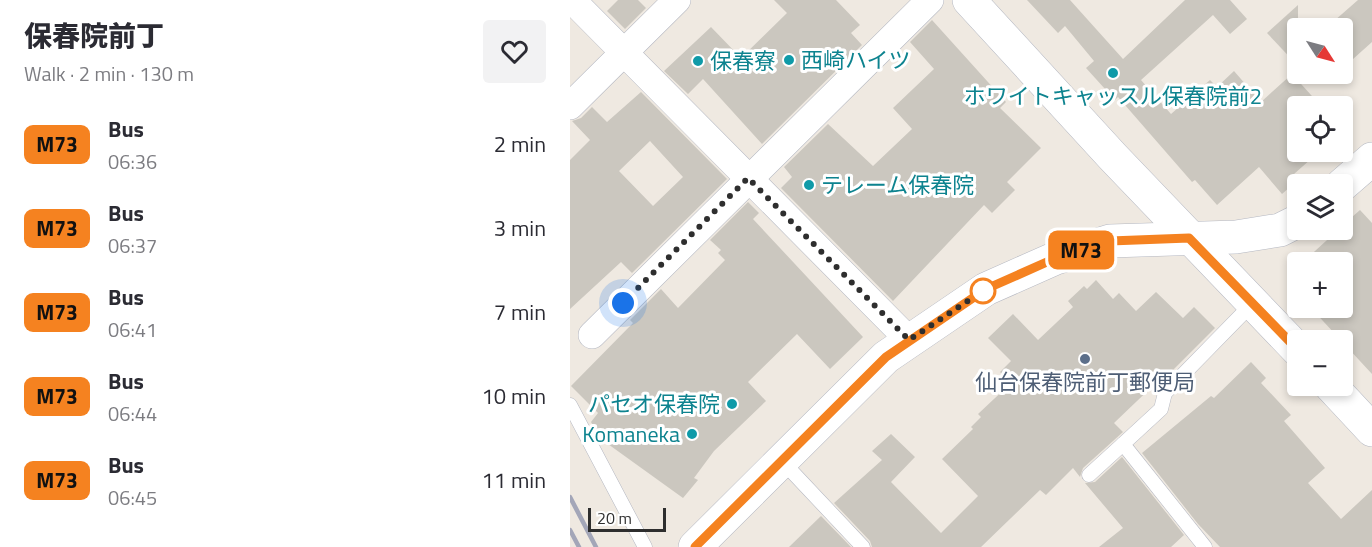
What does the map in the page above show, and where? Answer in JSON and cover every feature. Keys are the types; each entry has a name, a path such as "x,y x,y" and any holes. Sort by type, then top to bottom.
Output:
{"main road":[{"path":"969,0 1189,238 1287,338"},
{"path":"1353,175 1372,159"},
{"path":"695,547 886,357 986,289 1056,258 1110,241 1236,237 1280,230 1287,226"},
{"path":"1340,396 1372,430"}],"street":[{"path":"572,0 909,340"},
{"path":"570,106 677,0"},
{"path":"591,335 930,0"}],"lane":[{"path":"1089,475 1161,409 1166,393 1254,302"},
{"path":"570,405 645,547"},
{"path":"1124,444 1205,547"},
{"path":"782,461 863,547"}],"building":[{"path":"618,0 638,0 646,8 625,29 607,11"},
{"path":"774,0 836,0 860,25 851,33 862,45 762,144 703,79 688,94 664,71 711,27 741,58 787,13"},
{"path":"1027,0 1070,0 1123,59 1185,0 1230,0 1247,19 1230,34 1213,15 1141,80 1171,114 1210,80 1217,87 1234,71 1261,102 1287,79 1287,84 1301,84 1312,96 1287,96 1287,162 1308,162 1294,174 1287,174 1287,190 1282,194 1259,167 1217,205 1195,180 1192,182 1118,97 1115,100 1086,68 1094,61 1065,26 1058,33"},
{"path":"1358,0 1372,0 1372,42 1353,59 1353,18 1337,18"},
{"path":"1298,5 1298,18 1287,18 1287,54 1267,33"},
{"path":"932,20 1006,102 1000,108 1041,148 1007,182 1015,190 992,213 984,205 893,301 781,188 792,177 784,167 828,124 873,166 912,129 893,108 934,69 910,42"},
{"path":"641,92 727,179 632,273 621,262 570,309 570,160 590,140 572,121 581,118 592,107 607,122","holes":["650,141 683,177 653,206 619,171"]},
{"path":"748,202 759,213 753,219 863,337 830,369 797,334 748,382 766,401 714,451 694,478 698,480 683,498 601,439 591,422 598,413 571,386 633,323 630,320 661,289 678,308 725,260 718,253 721,250 710,240"},
{"path":"1360,210 1372,223 1372,374 1353,353 1353,330 1331,330 1320,318 1353,318 1353,252 1314,252 1327,240 1353,240 1353,216"},
{"path":"1096,280 1113,299 1119,293 1136,311 1156,292 1183,318 1194,307 1215,328 1161,382 1159,380 1114,423 1123,432 1083,468 1080,477 1073,468 1046,495 1040,490 981,547 872,547 870,541 834,503 882,460 872,451 891,434 915,457 891,482 941,533 978,496 942,459 973,429 971,427 981,417 978,414 1011,383 1000,372 1011,361 988,338 1013,314 1038,340 1073,307 1068,301 1084,286 1087,289"},
{"path":"1251,362 1266,378 1261,383 1291,415 1284,421 1325,468 1308,483 1341,519 1372,490 1372,547 1220,547 1198,524 1142,453 1211,396 1214,398"},
{"path":"1122,457 1184,535 1171,547 1099,547 1123,528 1085,483 1095,482"},
{"path":"821,516 851,547 789,547"}],"railway":[{"path":"570,497 596,547"},
{"path":"570,530 579,547"}],"bus line":[{"name":"M73","path":"695,547 886,357 986,289 1056,258 1110,241 1189,238 1287,338"}],"place":[{"name":"西崎ハイツ","path":"789,60"},
{"name":"保春寮","path":"698,61"},
{"name":"ホワイトキャッスル保春院前2","path":"1113,73"},
{"name":"テレーム保春院","path":"809,185"},
{"name":"仙台保春院前丁郵便局","path":"1085,359"},
{"name":"パセオ保春院","path":"732,404"},
{"name":"Komaneka","path":"692,434"}],"route":[{"path":"623,303 748,178 909,340 986,289 983,291"}]}
